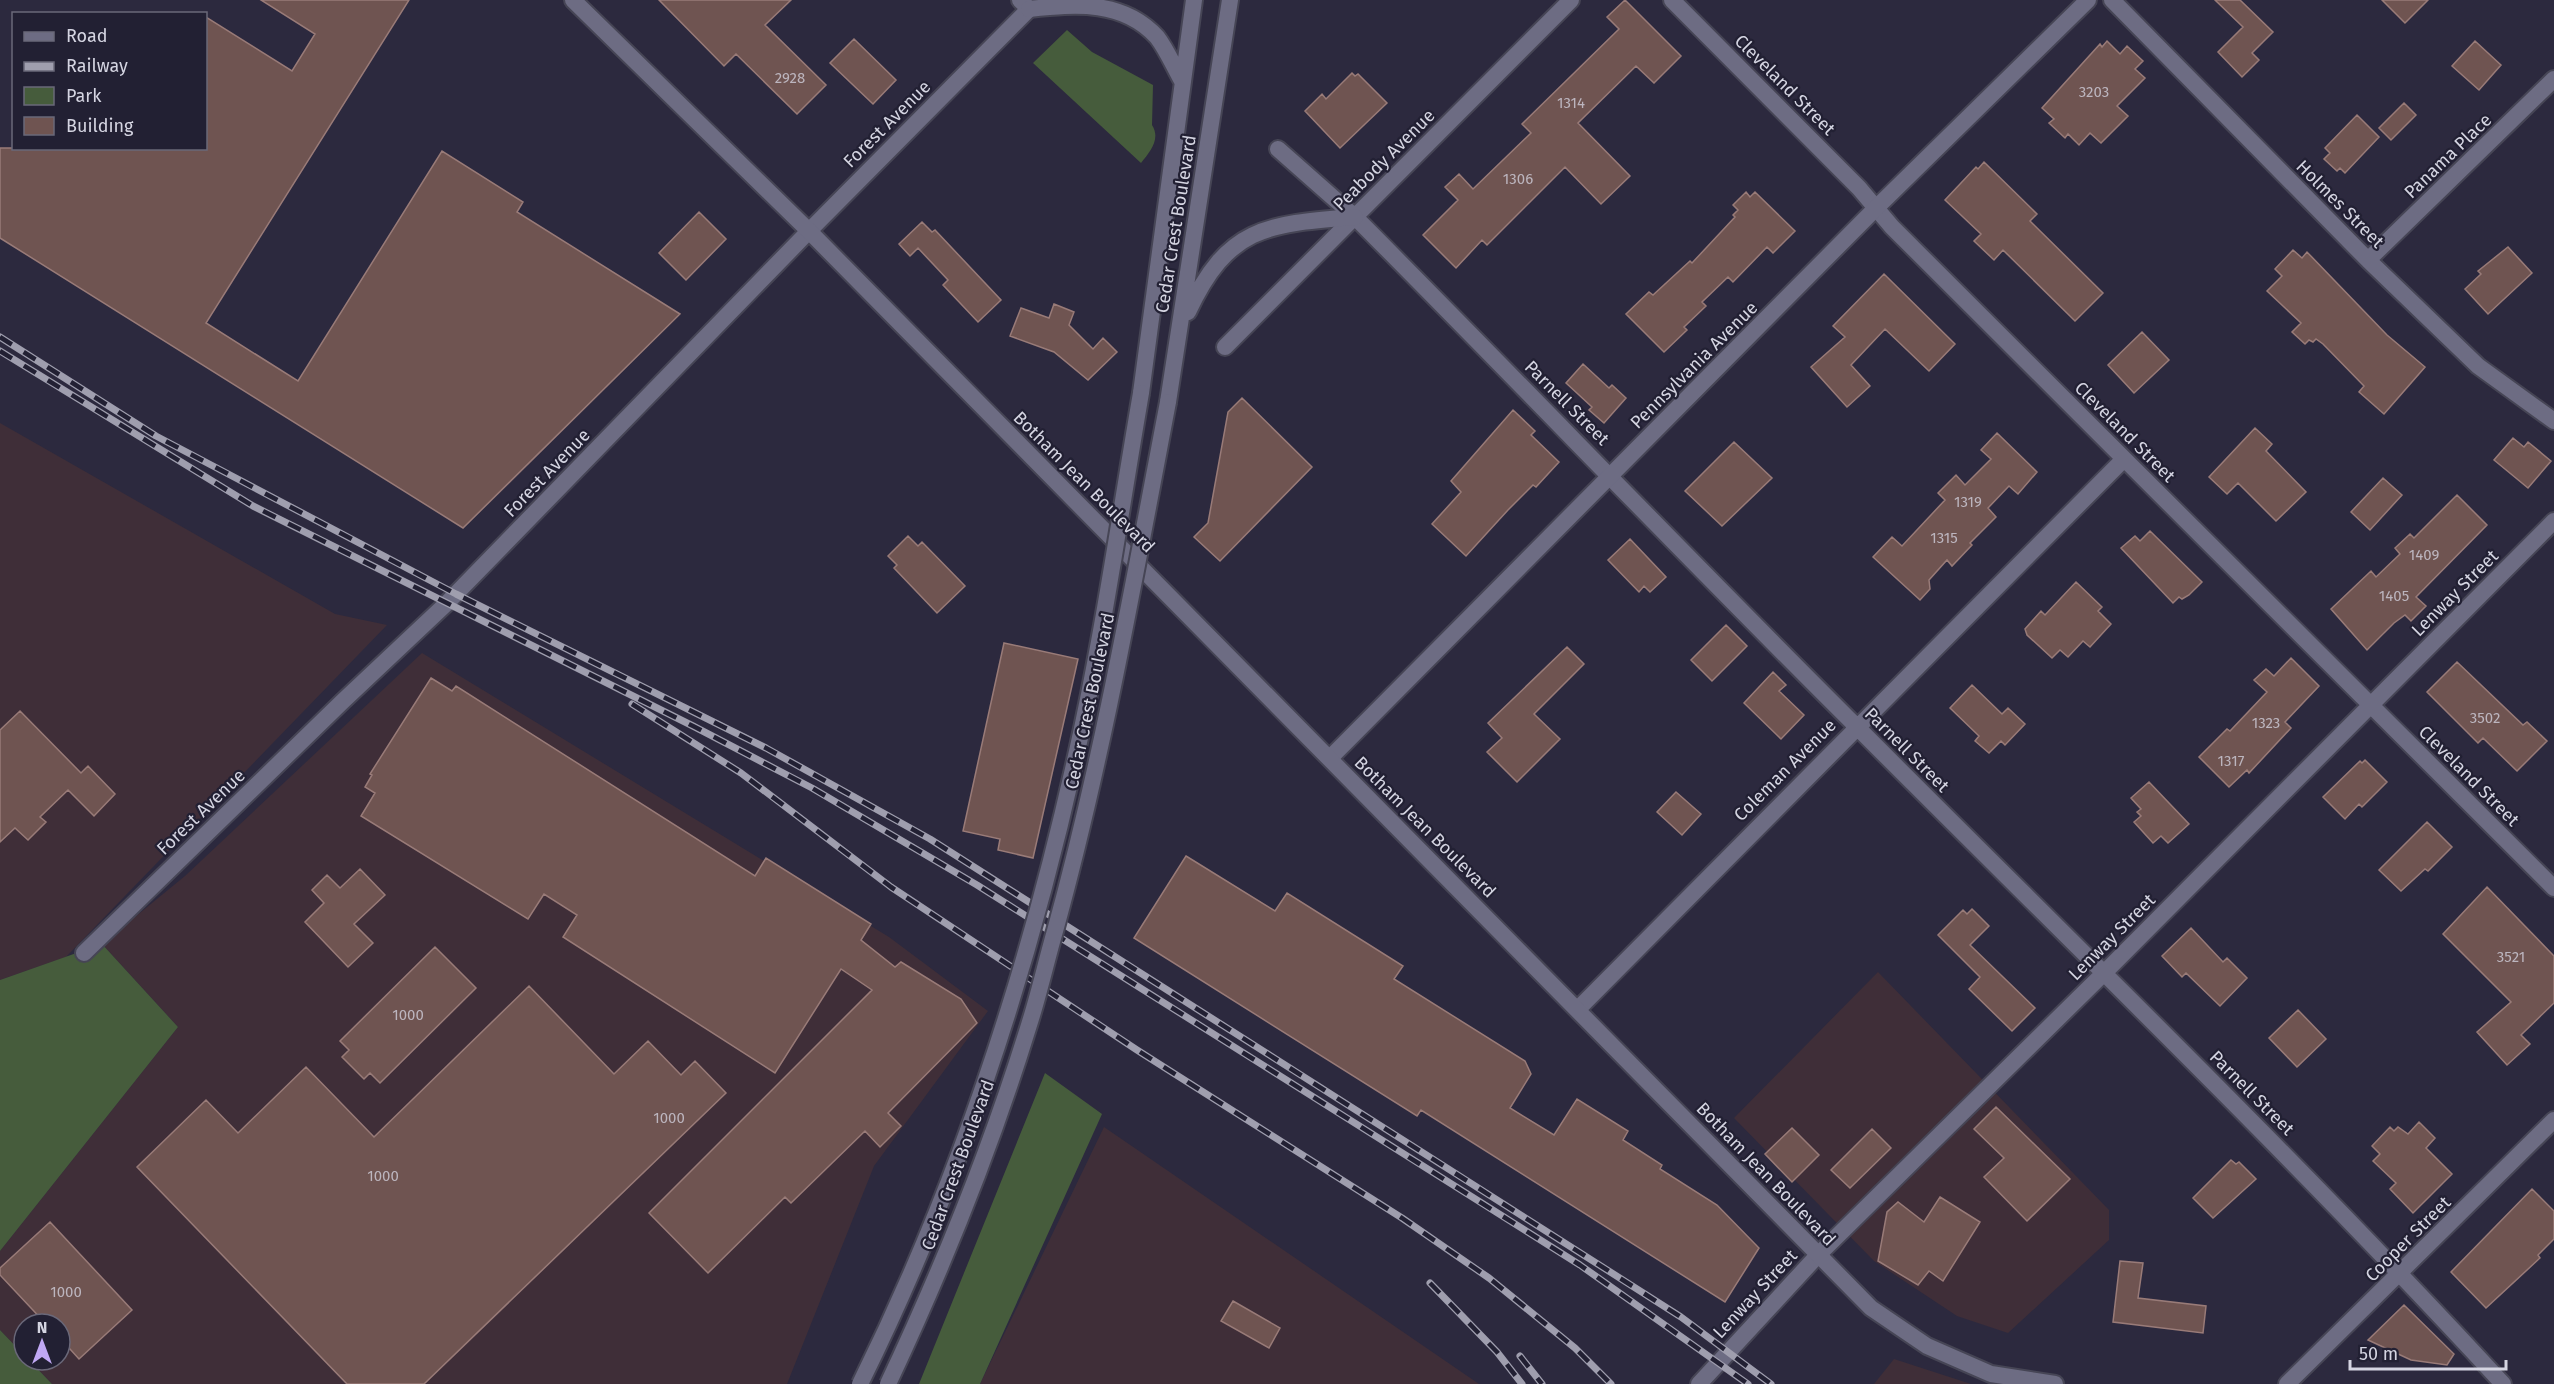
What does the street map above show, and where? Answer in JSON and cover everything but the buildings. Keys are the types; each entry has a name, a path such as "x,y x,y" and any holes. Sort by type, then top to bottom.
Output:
{"street":[{"name":"Botham Jean Boulevard","path":"573,0 809,231 1871,1308 1927,1346 1991,1374 2055,1384"},
{"path":"1028,3 1052,0"},
{"name":"Cedar Crest Boulevard","path":"860,1384 918,1254 971,1119 1032,934 1079,743 1141,393 1194,0"},
{"name":"Cedar Crest Boulevard","path":"888,1384 944,1259 999,1115 1030,1023 1082,834 1104,735 1168,402 1230,0"},
{"name":"Peabody Avenue","path":"1225,347 1571,0"},
{"name":"Cleveland Street","path":"1672,0 1900,235 2554,888"},
{"name":"Pennsylvania Avenue","path":"1330,758 1876,208 2088,0"},
{"name":"Holmes Street","path":"2112,0 2368,260 2478,366 2554,421"},
{"path":"1028,3 1097,2 1120,8 1142,20 1158,37 1182,81"},
{"name":"Forest Avenue","path":"84,953 446,604 1028,3"},
{"name":"Panama Place","path":"2368,260 2554,79"},
{"name":"Parnell Street","path":"1278,149 1355,217 1856,726 2105,972 2402,1273 2503,1384"},
{"path":"1180,329 1202,284 1216,262 1233,246 1258,233 1288,223 1355,217"},
{"name":"Coleman Avenue","path":"1578,1009 1856,726 2124,459"},
{"name":"Lenway Street","path":"1699,1384 1818,1255 2105,972 2554,521"},
{"name":"Cooper Street","path":"2287,1384 2402,1273 2554,1120"}],"shaded area":[{"path":"0,423 335,614 387,625 66,957 0,980"},
{"path":"422,653 889,937 988,1011 874,1166 787,1384 52,1384 40,1372 72,1372 72,1312 12,1312 12,1342 0,1330 0,1251 178,1027 102,944 185,876"},
{"path":"1878,972 2109,1210 2109,1240 2008,1333 1957,1316 1874,1261 1734,1118"},
{"path":"1104,1127 1479,1384 980,1384"},
{"path":"1894,1359 1971,1384 1874,1384"}],"green space":[{"path":"1067,30 1092,52 1153,85 1152,125 1155,140 1141,163 1033,63"},
{"path":"102,944 178,1027 0,1251 0,980"},
{"path":"1045,1073 1102,1114 980,1384 919,1384"},
{"path":"0,1330 12,1342 12,1372 40,1372 52,1384 0,1384"}],"railway":[{"path":"0,337 156,436 456,594 766,748 930,839 1681,1317 1771,1384"},
{"path":"0,351 253,506 812,788 977,885 1580,1265 1748,1384"},
{"path":"632,704 741,773 891,887 1137,1050 1402,1218 1489,1278 1575,1348 1611,1384"},
{"path":"1430,1283 1497,1352 1522,1384"},
{"path":"1520,1356 1542,1384"}]}
